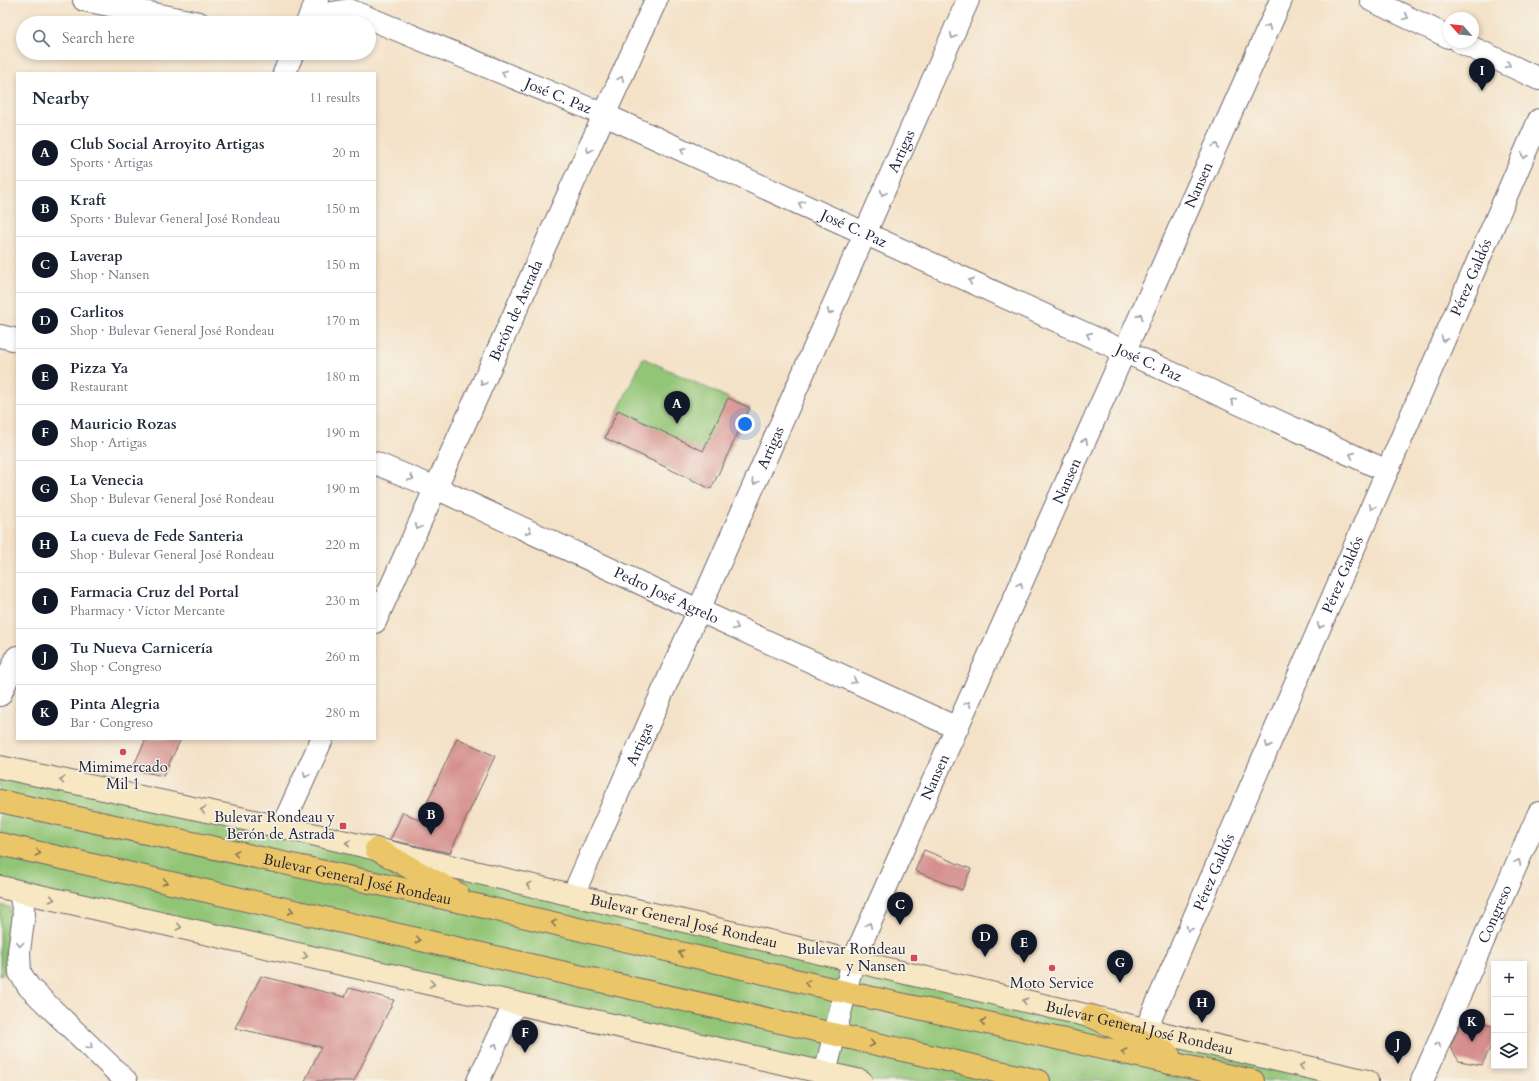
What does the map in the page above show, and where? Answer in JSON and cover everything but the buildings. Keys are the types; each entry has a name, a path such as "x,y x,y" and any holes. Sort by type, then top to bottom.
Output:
{"main road":[{"name":"Bulevar General José Rondeau","path":"0,767 376,849 1367,1081"},
{"name":"Bulevar General José Rondeau","path":"0,801 480,906 845,992 1253,1081"},
{"path":"0,844 834,1036 1039,1081"},
{"path":"376,849 480,906"},
{"path":"10,889 861,1081"},
{"path":"1091,1016 1203,1070"}],"street":[{"path":"84,0 164,16"},
{"path":"310,16 317,0"},
{"name":"Berón de Astrada","path":"376,620 656,0"},
{"name":"Artigas","path":"572,895 968,0"},
{"name":"Nansen","path":"825,1073 853,961 1280,0"},
{"path":"1371,0 1443,34"},
{"name":"José C. Paz","path":"324,16 326,14 349,10 364,16"},
{"name":"José C. Paz","path":"376,21 605,115 1387,471"},
{"path":"1473,48 1539,79"},
{"path":"284,72 290,60"},
{"name":"Pérez Galdós","path":"1146,1029 1539,120"},
{"path":"0,336 16,340"},
{"name":"Pedro José Agrelo","path":"376,463 436,488 957,728"},
{"path":"0,695 16,659"},
{"path":"282,828 322,740"},
{"name":"Congreso","path":"1422,1081 1539,814"},
{"path":"10,889 24,914 19,951 20,972 30,987 126,1081"},
{"path":"478,1081 515,1003"}],"green space":[{"path":"643,358 750,408 711,489 605,438"},
{"path":"0,767 1367,1081 861,1081 0,887"},
{"path":"0,905 10,907 10,918 4,973 0,976"}],"place":[{"name":"Farmacia Cruz del Portal","path":"1482,91"},
{"name":"Club Social Arroyito Artigas","path":"677,424"},
{"name":"Mimimercado Mil 1","path":"123,752"},
{"name":"Bulevar Rondeau y Berón de Astrada","path":"343,826"},
{"name":"Kraft","path":"431,835"},
{"name":"Laverap","path":"900,925"},
{"name":"Carlitos","path":"985,957"},
{"name":"Bulevar Rondeau y Nansen","path":"914,958"},
{"name":"Pizza Ya","path":"1024,963"},
{"name":"Moto Service","path":"1052,968"},
{"name":"La Venecia","path":"1120,983"},
{"name":"La cueva de Fede Santeria","path":"1202,1023"},
{"name":"Pinta Alegria","path":"1472,1042"},
{"name":"Mauricio Rozas","path":"525,1053"},
{"name":"Tu Nueva Carnicería","path":"1398,1064"}]}
